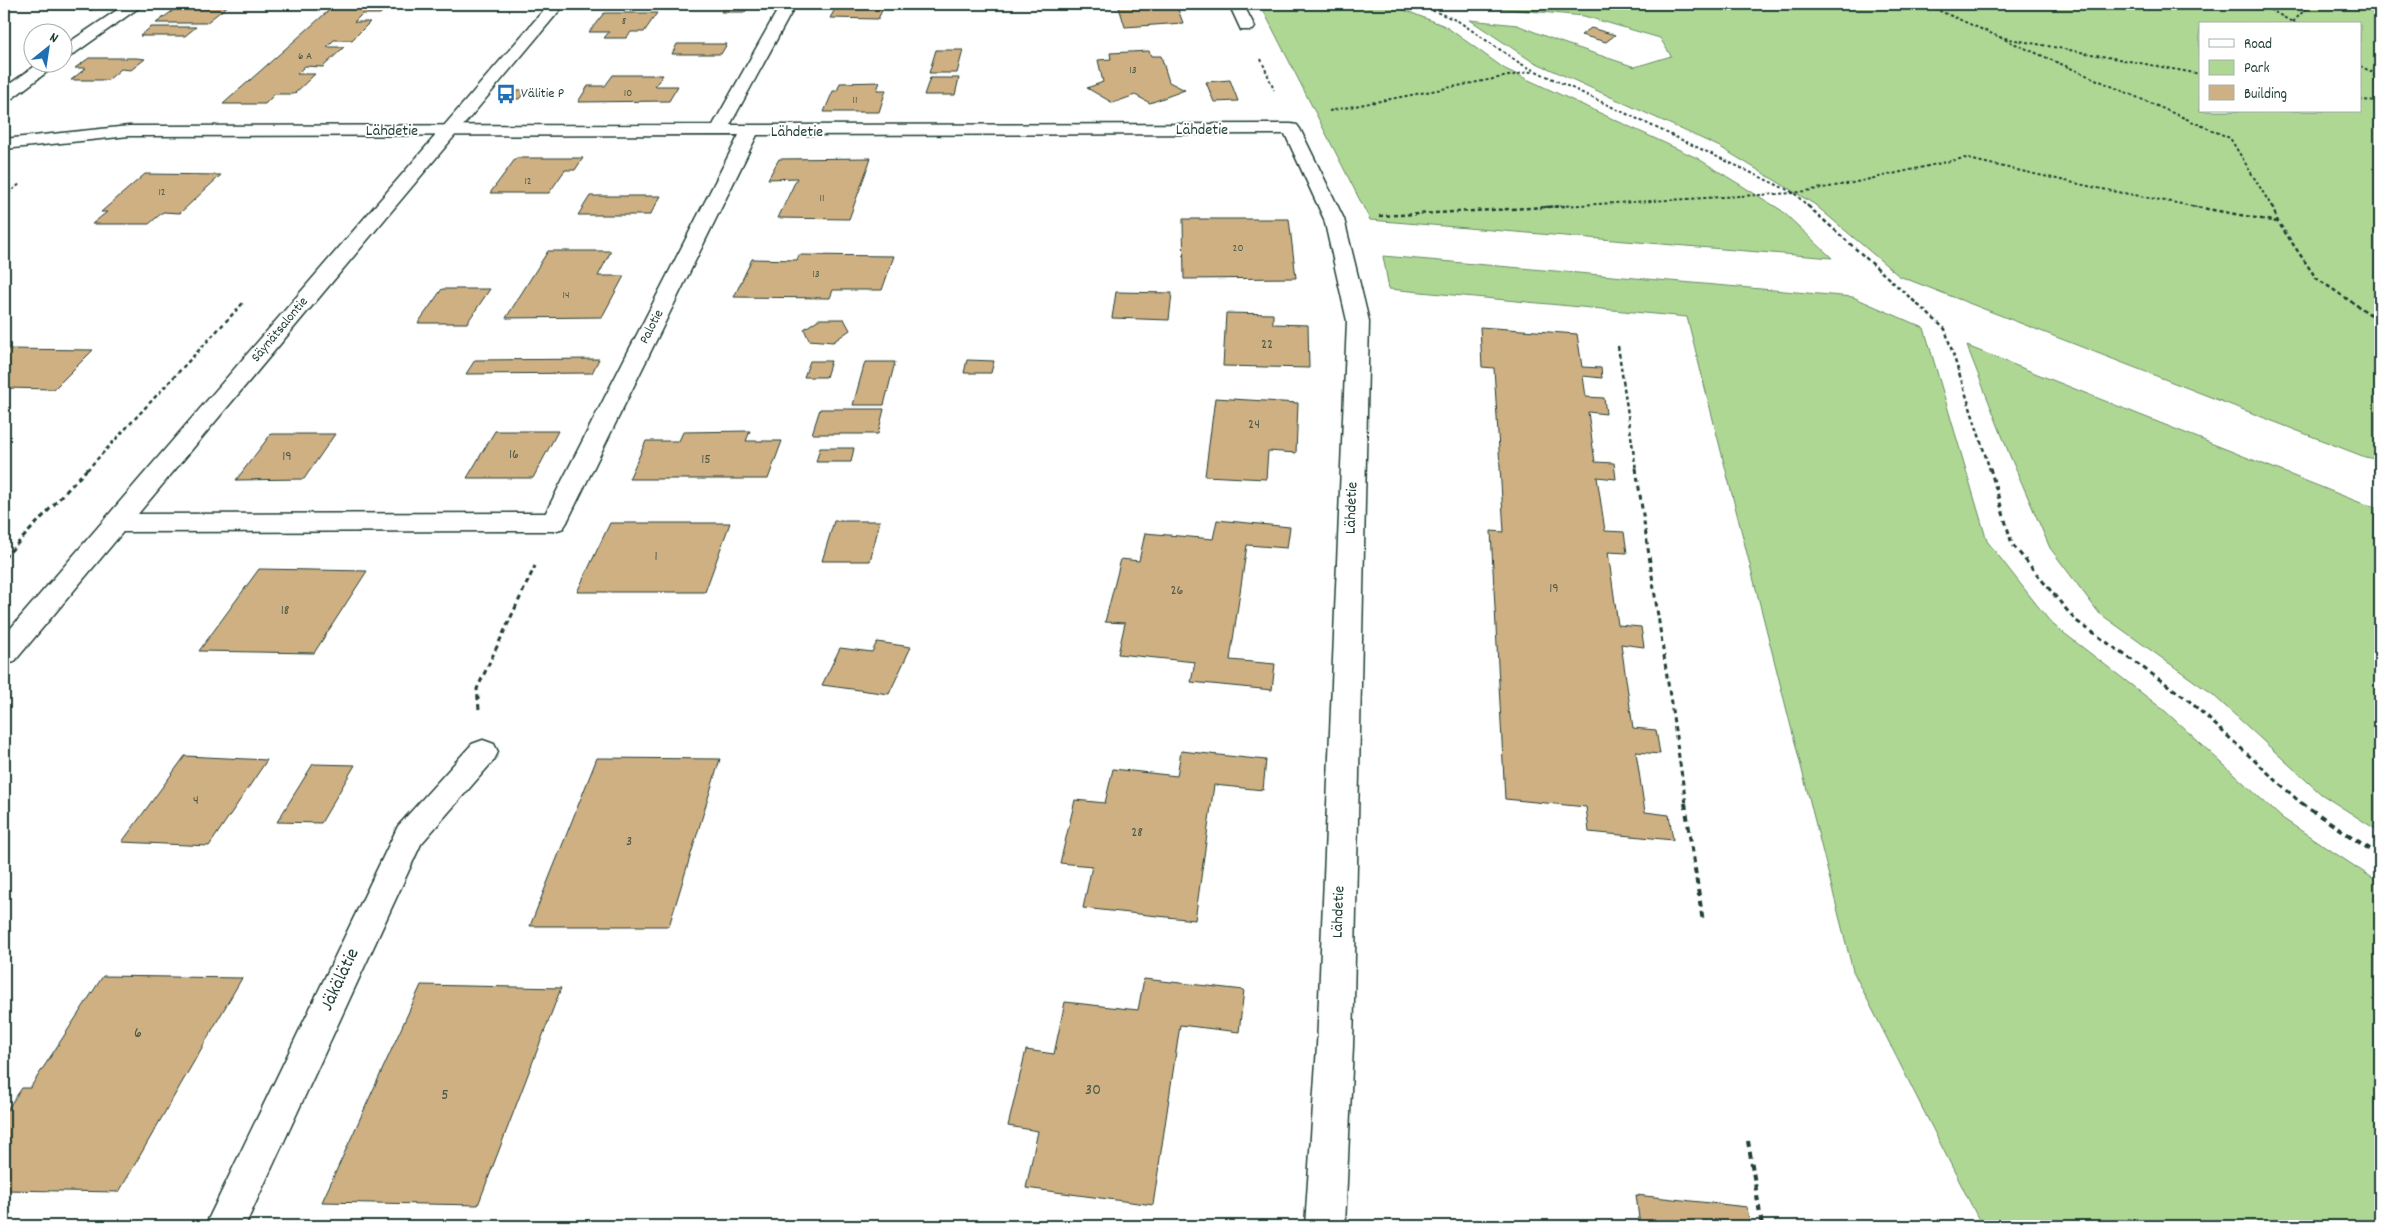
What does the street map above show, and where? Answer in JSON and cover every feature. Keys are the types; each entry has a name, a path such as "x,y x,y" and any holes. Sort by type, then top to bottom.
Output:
{"street":[{"path":"72,48 136,4"},
{"name":"Säynätsalontie","path":"4,655 557,4"},
{"path":"718,131 788,4"},
{"path":"1236,4 1247,27"},
{"path":"4,96 38,72"},
{"name":"Lähdetie","path":"4,144 129,131 450,130 750,132 1289,124 1334,219 1358,321 1335,1036 1325,1226"},
{"name":"Palotie","path":"554,522 750,132"},
{"path":"116,523 554,522"},
{"name":"Jäkälätie","path":"225,1226 409,835 483,752"}],"path":[{"path":"1417,4 1458,21 1520,64 1794,193 1945,329 1986,454 2012,544 2075,620 2186,698 2303,806 2380,856"},
{"path":"1924,4 1993,36 2230,138 2271,204 2278,222 2316,278 2380,321"},
{"path":"2260,4 2293,22"},
{"path":"2296,22 2310,4"},
{"path":"1247,27 1289,124 1535,70"},
{"path":"1993,36 2199,74"},
{"path":"2362,67 2374,73 2379,101 2362,100"},
{"path":"1334,219 1550,205 1794,193 1852,183 1964,158 2092,187 2278,222"},
{"path":"4,558 248,298"},
{"path":"1618,346 1703,922"},
{"path":"483,752 477,689 554,522"},
{"path":"1748,1141 1762,1226"}],"green space":[{"path":"1260,4 1389,4 1445,26 1505,69 1697,158 1781,210 1832,258 1370,220"},
{"path":"1453,4 2380,4 2380,460 2365,457 1899,276 1814,204 1720,147 1530,60 1470,20 1517,25 1560,42 1635,67 1671,56 1660,38 1584,16"},
{"path":"1383,256 1853,297 1924,328 1987,541 2051,623 2165,711 2282,818 2380,883 2380,1226 1982,1226 1853,971 1687,317 1389,289"},
{"path":"1967,346 2361,503 2380,508 2380,832 2321,794 2212,694 2099,613 2050,548 2010,456"}],"building":[{"path":"60,4 101,4 92,10 52,9"},
{"path":"182,4 230,4 206,23 156,23"},
{"path":"336,4 391,4 380,14 362,14 354,22 370,22 352,40 334,40 327,47 344,47 323,67 305,66 297,74 315,74 294,94 275,94 265,104 223,104"},
{"path":"726,4 750,4 745,12 721,12"},
{"path":"838,4 885,4 878,19 830,18"},
{"path":"1118,4 1176,4 1183,23 1125,27"},
{"path":"604,13 657,13 644,32 631,32 626,38 604,38 609,32 589,32"},
{"path":"151,27 196,27 185,36 140,36"},
{"path":"1591,28 1615,35 1606,42 1581,35"},
{"path":"677,44 727,44 721,54 672,54"},
{"path":"936,50 963,50 957,73 929,73"},
{"path":"1149,51 1151,56 1161,56 1169,82 1185,90 1150,103 1135,95 1113,103 1087,88 1103,82 1098,60 1111,59 1110,53"},
{"path":"89,58 145,59 131,70 121,69 108,80 71,80 86,68 75,68"},
{"path":"613,75 663,75 655,86 678,86 669,101 578,102 588,86 605,86"},
{"path":"930,78 959,78 955,95 924,95"},
{"path":"1230,80 1238,101 1214,102 1206,82"},
{"path":"880,82 877,90 886,90 879,112 824,112 833,91 837,91 840,83"},
{"path":"518,90 527,90 519,99 511,99"},
{"path":"516,158 583,158 575,170 565,170 549,193 490,193"},
{"path":"871,158 849,219 778,218 797,178 768,179 779,159"},
{"path":"145,174 221,175 180,213 163,212 149,224 92,224 107,212 101,212"},
{"path":"590,196 661,196 650,215 578,215"},
{"path":"1183,219 1289,219 1296,278 1184,279"},
{"path":"548,251 611,251 598,276 624,276 602,317 506,318"},
{"path":"799,255 894,256 882,290 833,290 830,298 734,297 752,259 797,260"},
{"path":"442,289 490,289 467,323 418,323"},
{"path":"1116,292 1172,293 1169,320 1112,318"},
{"path":"1226,313 1273,314 1273,324 1308,325 1309,368 1223,366"},
{"path":"819,319 844,319 850,330 833,342 809,340 804,329"},
{"path":"1480,327 1577,334 1582,367 1601,368 1602,378 1583,376 1586,397 1604,398 1606,414 1588,412 1595,462 1614,463 1616,479 1597,477 1605,531 1624,532 1627,553 1608,552 1618,625 1641,627 1644,647 1621,644 1633,728 1656,730 1660,754 1636,752 1645,812 1669,815 1673,840 1589,832 1586,807 1505,799 1491,531 1504,532 1494,368 1482,367"},
{"path":"4,349 93,350 54,389 4,388"},
{"path":"599,359 592,373 466,374 475,360"},
{"path":"967,360 994,361 991,373 964,373"},
{"path":"810,361 831,361 826,377 804,377"},
{"path":"865,362 895,362 884,405 853,405"},
{"path":"1215,398 1298,403 1296,453 1268,451 1266,479 1205,476"},
{"path":"820,409 884,409 878,434 812,434"},
{"path":"495,431 558,431 533,478 467,478"},
{"path":"750,431 746,441 782,441 768,479 629,479 646,441 679,441 683,432"},
{"path":"271,434 335,434 304,479 236,480"},
{"path":"820,448 854,448 851,462 816,462"},
{"path":"1217,520 1290,527 1287,548 1247,545 1230,660 1275,664 1272,690 1191,682 1195,662 1118,654 1125,623 1105,622 1121,559 1139,561 1145,533 1213,539"},
{"path":"834,521 880,521 870,561 822,561"},
{"path":"610,523 730,523 705,592 577,592"},
{"path":"259,569 367,571 314,653 199,651"},
{"path":"877,642 911,647 889,694 822,685 840,648 872,652"},
{"path":"1181,751 1266,760 1263,790 1214,785 1195,920 1083,908 1092,866 1060,863 1075,800 1105,803 1113,769 1177,776"},
{"path":"185,756 267,760 209,846 122,842"},
{"path":"597,758 720,759 669,926 530,926"},
{"path":"313,764 355,765 321,823 277,822"},
{"path":"103,976 242,978 119,1192 4,1190 4,1114 22,1088 30,1088"},
{"path":"1144,979 1244,990 1239,1032 1180,1025 1153,1205 1026,1188 1038,1131 1008,1126 1026,1050 1054,1054 1065,1002 1138,1010"},
{"path":"421,985 561,988 478,1205 322,1202"},
{"path":"1636,1195 1747,1207 1750,1226 1640,1226"}],"place":[{"name":"Välitie P","path":"506,94"}]}
